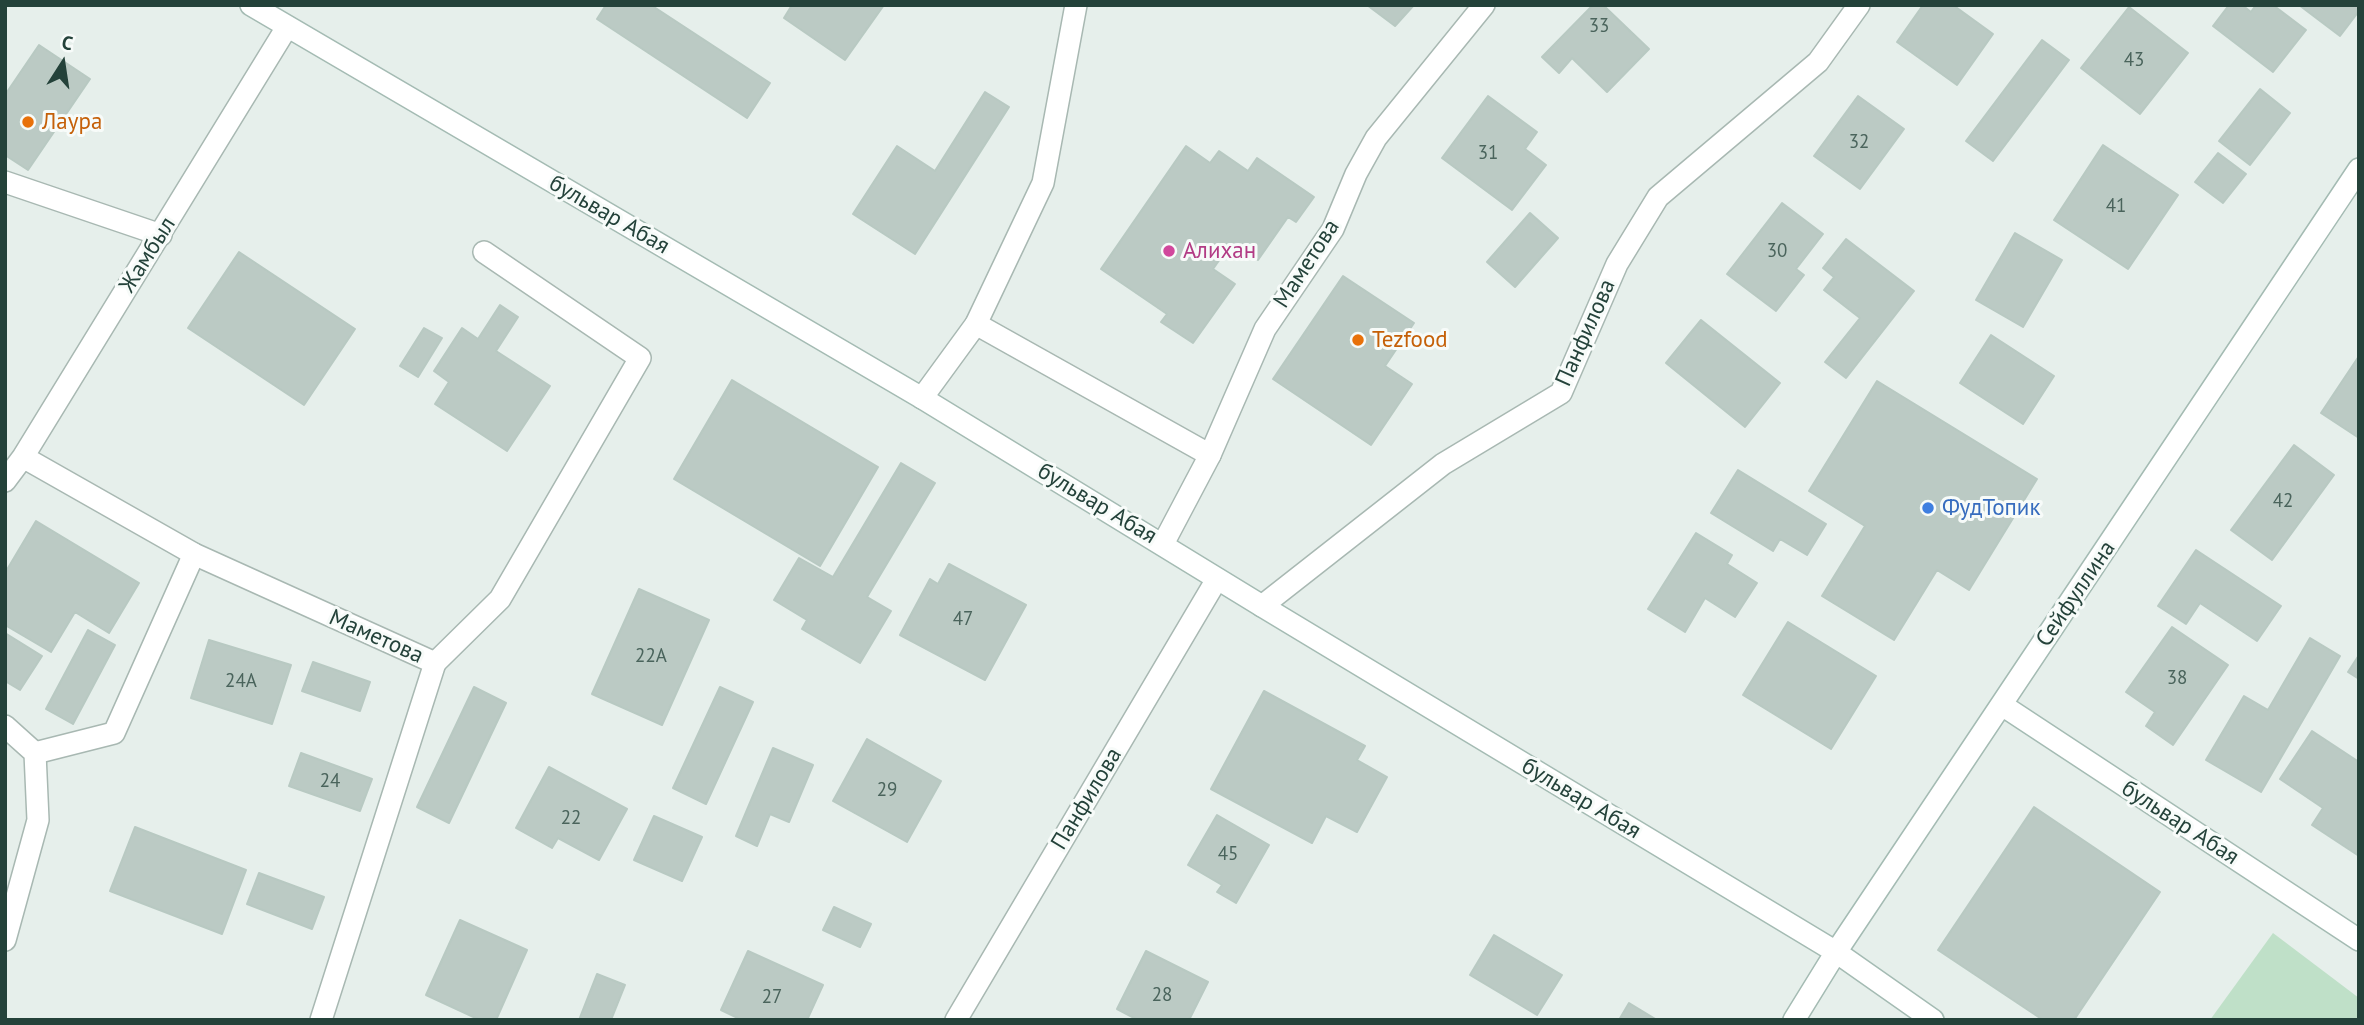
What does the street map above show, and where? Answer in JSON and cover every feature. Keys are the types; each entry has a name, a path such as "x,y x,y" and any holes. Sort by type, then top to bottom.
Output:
{"street":[{"name":"бульвар Абая","path":"251,5 922,398 1836,952 1933,1020"},
{"path":"922,398 976,324 1043,183 1076,5"},
{"name":"Маметова","path":"1163,544 1210,455 1265,329 1333,229 1356,174 1376,138 1484,5"},
{"name":"Панфилова","path":"1262,606 1443,464 1561,393 1617,264 1658,197 1818,62 1859,5"},
{"name":"Жамбыл","path":"5,481 23,457 161,235 287,27"},
{"name":"Сейфуллина","path":"1794,1020 1836,952 2359,169"},
{"path":"5,182 161,235"},
{"path":"435,663 500,599 640,358 484,252"},
{"path":"976,324 1210,455"},
{"name":"Маметова","path":"23,457 194,554 435,663 321,1020"},
{"path":"34,753 114,733 194,554"},
{"name":"Панфилова","path":"956,1020 1217,579"},
{"name":"бульвар Абая","path":"2002,705 2359,940"},
{"path":"5,726 34,753 38,820 5,940"}],"green space":[{"path":"2273,933 2359,998 2359,1020 2210,1020"}],"building":[{"path":"606,5 651,5 770,83 747,118 597,19"},
{"path":"792,5 884,5 845,60 784,18"},
{"path":"1367,5 1414,5 1395,26"},
{"path":"1593,5 1603,5 1649,49 1607,92 1572,58 1559,73 1542,57"},
{"path":"1923,5 1953,5 1993,34 1957,85 1897,42"},
{"path":"2229,5 2242,5 2251,12 2256,5 2273,5 2306,30 2273,72 2213,26"},
{"path":"2299,5 2359,5 2359,11 2340,36"},
{"path":"2129,7 2188,53 2140,114 2081,68"},
{"path":"2042,40 2069,60 1993,161 1966,141"},
{"path":"39,45 90,79 28,170 5,155 5,95"},
{"path":"2260,89 2290,113 2250,165 2219,141"},
{"path":"985,92 1009,107 915,254 853,214 897,146 935,171"},
{"path":"1488,96 1537,132 1525,149 1546,165 1512,210 1442,158"},
{"path":"1858,96 1904,129 1860,189 1814,156"},
{"path":"2103,145 2178,195 2128,269 2054,220"},
{"name":"Алихан","path":"1186,146 1210,163 1219,151 1248,171 1257,158 1314,197 1296,222 1288,217 1258,260 1232,242 1213,269 1235,284 1193,343 1161,322 1167,314 1101,269"},
{"path":"2218,153 2246,174 2223,203 2195,182"},
{"path":"1782,203 1823,234 1796,269 1804,275 1776,311 1727,274"},
{"path":"1530,213 1558,238 1515,287 1487,262"},
{"path":"2015,233 2062,260 2023,327 1976,300"},
{"path":"1846,239 1914,291 1846,378 1825,362 1860,318 1824,290 1834,277 1823,268"},
{"path":"239,252 355,329 304,405 188,328"},
{"path":"1343,276 1414,323 1385,366 1412,384 1371,445 1273,379"},
{"path":"500,305 518,317 496,351 550,386 507,451 435,404 449,382 434,371 462,328 478,339"},
{"path":"1701,320 1780,383 1745,427 1666,363"},
{"path":"424,328 442,338 418,377 400,366"},
{"path":"1991,335 2054,376 2023,424 1960,383"},
{"path":"2359,356 2359,438 2321,413"},
{"path":"732,380 878,467 820,566 674,479"},
{"name":"ФудТопик","path":"1877,381 2037,479 1969,590 1937,570 1894,640 1822,596 1865,526 1809,491"},
{"path":"2294,445 2334,475 2272,560 2231,530"},
{"path":"901,463 935,483 867,597 891,611 860,663 802,629 807,620 774,600 799,558 833,577"},
{"path":"1738,470 1826,524 1807,555 1780,539 1773,551 1711,513"},
{"path":"36,521 139,583 109,633 75,612 51,652 5,625 5,573"},
{"path":"1696,533 1732,555 1727,564 1757,583 1735,617 1705,598 1685,632 1648,609"},
{"path":"2196,550 2281,606 2257,641 2200,603 2186,624 2158,606"},
{"path":"949,564 1026,605 985,680 900,635 930,579 938,584"},
{"path":"639,589 709,620 662,725 592,694"},
{"path":"1788,622 1876,676 1831,749 1743,695"},
{"path":"2172,627 2228,665 2173,745 2146,726 2155,712 2126,692"},
{"path":"88,630 115,645 73,724 46,709"},
{"path":"5,633 42,656 20,690 5,681"},
{"path":"2310,638 2340,656 2261,792 2206,760 2244,696 2268,710"},
{"path":"209,640 291,665 272,724 191,698"},
{"path":"2359,655 2359,679 2348,672"},
{"path":"313,662 370,682 360,711 302,691"},
{"path":"474,687 506,703 449,823 417,807"},
{"path":"720,687 753,702 706,804 673,788"},
{"path":"1264,691 1365,746 1357,760 1387,777 1357,832 1326,816 1312,843 1211,789"},
{"path":"2312,731 2359,762 2359,856 2312,825 2323,808 2280,779"},
{"path":"867,739 941,781 907,842 833,801"},
{"path":"773,748 813,765 789,822 770,814 757,846 736,836"},
{"path":"301,753 372,779 360,811 289,786"},
{"path":"549,767 627,809 599,860 558,838 552,848 516,828"},
{"path":"2034,807 2160,892 2074,1020 2043,1020 1938,950"},
{"path":"1217,815 1269,845 1236,903 1217,892 1222,885 1188,865"},
{"path":"654,816 702,837 682,881 634,860"},
{"path":"135,827 246,870 222,934 110,891"},
{"path":"259,873 324,897 312,929 247,904"},
{"path":"834,907 871,924 860,947 823,930"},
{"path":"460,920 527,950 496,1020 480,1020 426,995"},
{"path":"1494,935 1562,975 1537,1015 1470,975"},
{"path":"748,951 823,985 807,1020 742,1020 721,1010"},
{"path":"1146,951 1208,982 1189,1020 1138,1020 1117,1009"},
{"path":"597,974 625,985 611,1020 579,1020"},
{"path":"1629,1003 1657,1020 1619,1020"}],"place":[{"name":"Лаура","path":"28,122"},
{"name":"Алихан","path":"1169,251"},
{"name":"Tezfood","path":"1358,340"},
{"name":"ФудТопик","path":"1928,508"}]}
